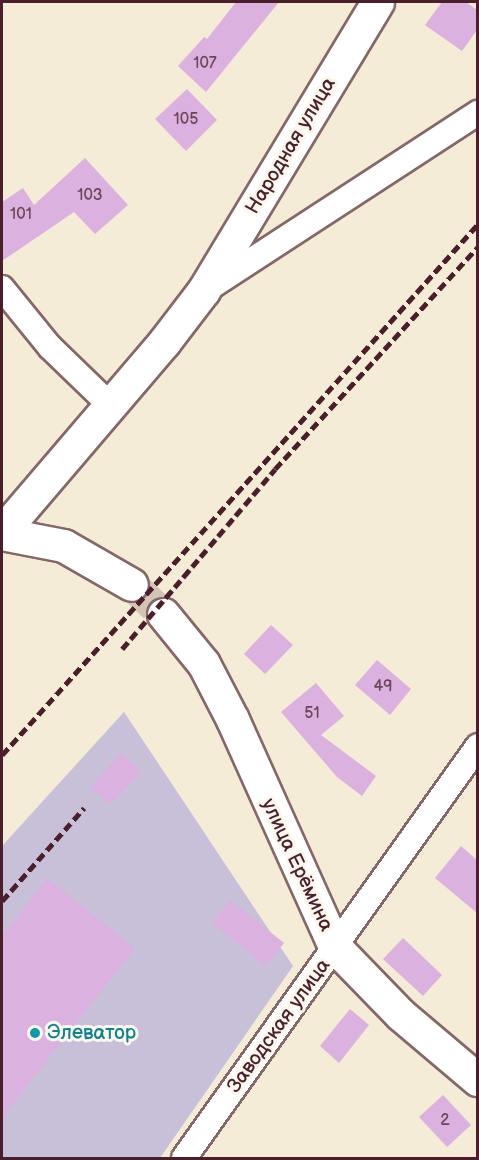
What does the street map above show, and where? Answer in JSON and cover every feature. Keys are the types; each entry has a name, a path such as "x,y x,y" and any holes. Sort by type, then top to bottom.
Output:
{"street":[{"name":"Народная улица","path":"2,533 204,291 378,2"},
{"name":"Народная улица","path":"204,291 477,113"},
{"path":"2,288 50,347 111,405"},
{"path":"2,533 64,546 132,585"},
{"name":"улица Ерёмина","path":"164,615 204,664 233,720 335,947 401,1015 477,1080"},
{"name":"Заводская улица","path":"184,1158 477,746"}],"shaded area":[{"path":"124,712 293,966 160,1158 2,1158 2,846"}],"building":[{"path":"236,2 279,2 206,92 178,66 204,37 207,39"},
{"path":"442,2 466,2 477,10 477,30 462,51 425,25"},
{"path":"187,89 217,120 186,151 155,119"},
{"path":"85,158 128,205 95,234 74,212 2,261 2,202 23,188 34,205"},
{"path":"271,625 293,645 265,674 244,654"},
{"path":"377,660 411,689 390,715 355,685"},
{"path":"316,683 344,716 321,735 376,776 362,796 337,777 281,712"},
{"path":"121,753 141,772 110,805 90,787"},
{"path":"461,846 477,860 477,913 435,878"},
{"name":"Элеватор","path":"47,878 135,948 2,1118 2,936"},
{"path":"230,900 284,943 266,966 212,923"},
{"path":"403,938 442,975 423,996 383,959"},
{"path":"350,1009 369,1025 339,1063 320,1046"},
{"path":"443,1095 471,1125 447,1147 419,1117"}],"tunnel":[{"path":"132,585 164,615"}],"railway":[{"path":"2,755 478,224"},
{"path":"122,649 275,469 478,247"},
{"path":"2,901 84,808"}],"place":[{"name":"Элеватор","path":"35,1033"}]}
